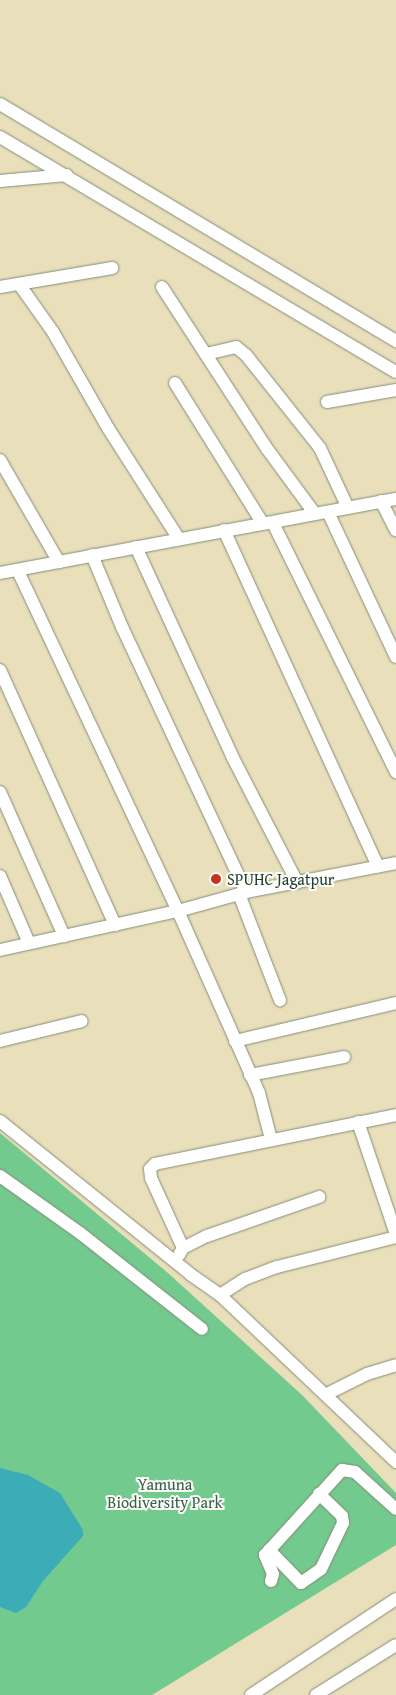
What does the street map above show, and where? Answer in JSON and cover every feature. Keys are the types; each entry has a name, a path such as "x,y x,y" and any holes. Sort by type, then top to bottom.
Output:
{"street":[{"path":"0,104 396,341"},
{"path":"0,138 67,175 92,193 396,372"},
{"path":"0,181 67,175"},
{"path":"0,287 112,268"},
{"path":"19,284 53,332 108,428 179,539"},
{"path":"162,287 206,354 322,513 396,657"},
{"path":"206,354 236,347 246,354 320,448 348,508"},
{"path":"175,383 268,524 396,772"},
{"path":"327,402 396,390"},
{"path":"0,460 59,562"},
{"path":"0,572 18,571 92,555 396,499"},
{"path":"381,502 396,530"},
{"path":"224,530 378,866"},
{"path":"136,547 233,758 297,882"},
{"path":"92,555 122,627 242,893 280,1000"},
{"path":"18,571 178,911 250,1075 271,1140"},
{"path":"0,670 115,925"},
{"path":"0,792 64,936"},
{"path":"0,950 178,911 242,893 396,863"},
{"path":"0,876 29,943"},
{"path":"235,1041 396,1004"},
{"path":"0,1041 82,1021"},
{"path":"250,1075 344,1056"},
{"path":"183,1248 151,1178 150,1169 155,1164 396,1115"},
{"path":"0,1121 175,1262 220,1295 395,1460"},
{"path":"220,1295 245,1279 277,1267 396,1236 358,1122"},
{"path":"0,1176 80,1233 202,1329"},
{"path":"175,1262 183,1248 319,1197"},
{"path":"327,1394 367,1374 396,1365"},
{"path":"271,1581 273,1574 265,1555 337,1474 349,1469 396,1509"},
{"path":"270,1550 301,1583 321,1570 343,1523 342,1516 319,1494"},
{"path":"251,1695 396,1599"},
{"path":"316,1695 396,1645"}],"green space":[{"name":"Yamuna Biodiversity Park","path":"0,1133 168,1273 302,1395 396,1493 396,1545 152,1695 0,1695"}],"water":[{"path":"0,1468 28,1475 60,1493 83,1530 83,1536 43,1581 26,1607 16,1613 0,1607"}],"place":[{"name":"SPUHC Jagatpur","path":"216,879"}]}
